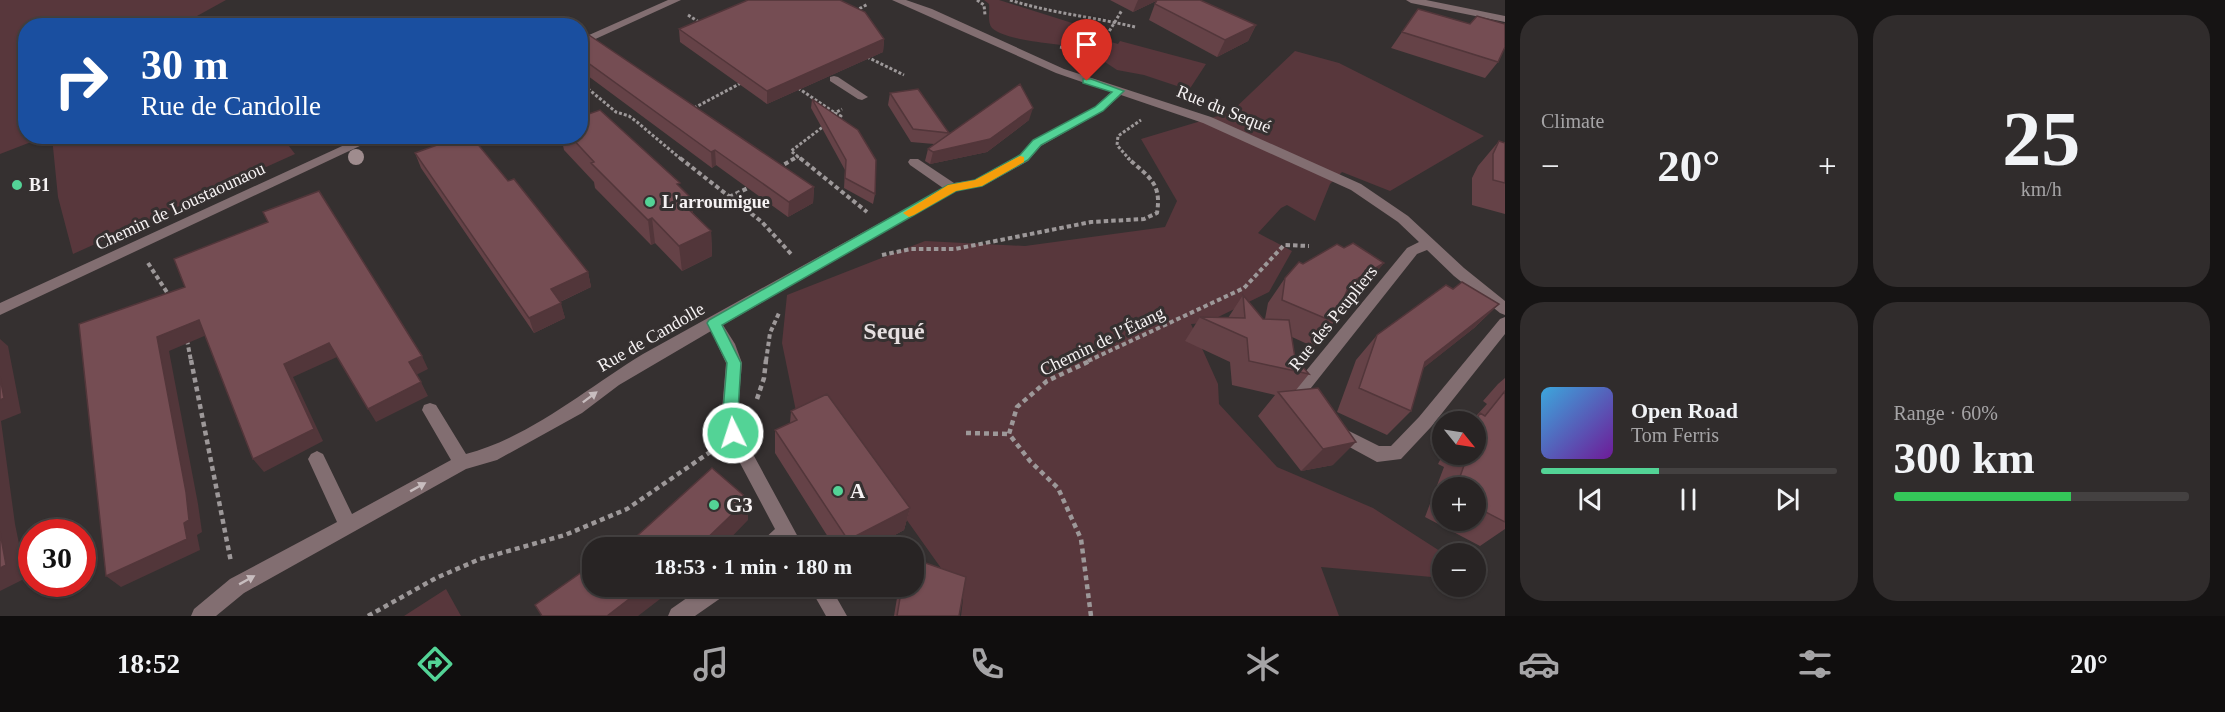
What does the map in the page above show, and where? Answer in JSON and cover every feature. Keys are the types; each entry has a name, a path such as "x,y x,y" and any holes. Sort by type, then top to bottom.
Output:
{"street":[{"path":"588,39 676,0"},
{"name":"Rue du Sequé","path":"897,0 928,11 1060,71 1206,120 1356,187 1383,203 1430,243 1459,272 1505,309"},
{"path":"1411,0 1505,19"},
{"path":"834,80 862,97"},
{"name":"Rue de Candolle","path":"201,616 237,586 462,463 491,455 576,408 613,380 649,358 952,188 978,183 1024,158 1037,143 1099,109 1119,91"},
{"name":"Chemin de Loustaounaou","path":"0,309 358,144"},
{"path":"914,162 952,188"},
{"name":"Rue des Peupliers","path":"1430,243 1412,251 1298,393 1309,411 1330,429 1377,454 1395,454 1425,422 1505,322"},
{"path":"714,323 727,344 734,363 730,411 733,433 788,537"},
{"path":"430,410 462,463"},
{"path":"317,459 348,525"},
{"path":"678,616 705,597"},
{"path":"826,597 837,616"}],"path":[{"path":"977,0 984,5 985,19"},
{"path":"1010,0 1032,7 1136,27"},
{"path":"850,14 868,4"},
{"path":"1082,52 1097,32 1107,35 1122,10"},
{"path":"686,14 705,26"},
{"path":"1093,39 1102,42"},
{"path":"1049,46 1082,52 1096,61"},
{"path":"864,55 904,75"},
{"path":"694,108 749,79"},
{"path":"797,88 841,116 811,134 791,151 911,249"},
{"path":"588,89 616,112 637,122 660,143 762,222 807,271"},
{"path":"835,113 862,97"},
{"path":"878,257 911,249 955,249 1091,222 1144,219 1157,213 1161,201 1159,190 1150,177 1121,153 1116,145 1118,136 1157,110 1161,103"},
{"path":"772,172 799,156"},
{"path":"729,197 753,183"},
{"name":"Chemin de l’Étang","path":"1009,434 1017,407 1047,381 1244,288 1284,245 1309,246"},
{"path":"144,258 175,306"},
{"path":"368,616 436,578 480,560 565,535 627,509 673,479 733,433 750,413 764,387 771,324 783,307"},
{"path":"183,328 237,586"},
{"path":"966,433 1009,434 1030,461 1058,488 1081,539 1091,616"}],"shaded area":[{"path":"0,0 226,0 197,16 201,18 18,18 18,144 26,144 0,154"},
{"path":"984,0 999,0 1088,28 1084,34 1087,36 1077,47 1008,36 990,26 989,4"},
{"path":"1104,40 1118,44 1120,41 1206,64 1189,90 1144,75 1117,70 1093,54"},
{"path":"1295,51 1339,63 1484,136 1390,191 1342,172 1330,184 1315,221 1287,205 1281,208 1258,233 1292,251 1269,292 1206,323 1191,324 1218,384 1219,404 1277,467 1373,508 1432,546 1432,577 1321,567 1339,616 961,616 963,599 924,544 924,537 919,537 825,405 797,416 782,343 787,295 925,241 1025,246 1165,227 1177,201 1141,139 1231,112"},
{"path":"53,144 287,144 295,154 73,254 58,197"},
{"path":"446,589 461,616 404,616"}],"building":[{"path":"748,0 840,0 865,12 884,39 767,91 679,29"},
{"path":"1157,0 1200,0 1256,25 1225,40 1155,4"},
{"path":"1418,9 1470,24 1477,16 1505,24 1505,47 1498,62 1402,32"},
{"path":"588,34 814,187 789,202 715,150 711,152 588,63"},
{"path":"1020,84 1033,108 990,139 933,152 928,149"},
{"path":"918,89 949,133 913,129 890,93"},
{"path":"812,99 858,130 876,160 875,194 845,178 846,160"},
{"path":"600,110 680,183 677,184 692,199 682,203 711,231 679,246 652,218 648,220 591,163 594,162 577,144 588,144 588,114"},
{"path":"1499,141 1505,143 1505,183 1493,180 1493,154"},
{"path":"440,144 478,144 508,181 514,179 588,272 551,289 561,303 529,318 415,153"},
{"path":"319,191 422,356 409,362 421,382 368,409 329,343 284,364 314,429 253,459 199,320 157,337 186,492 189,520 184,523 187,539 106,576 79,324 185,287 174,259 268,222 263,212"},
{"path":"1353,243 1384,263 1350,283 1334,322 1282,300 1285,278 1299,262 1303,264 1337,244 1344,248"},
{"path":"1462,282 1499,304 1425,362 1411,411 1359,388 1377,335 1446,285 1453,289"},
{"path":"1243,295 1263,319 1289,320 1295,358 1309,374 1249,361 1247,338 1200,317 1245,318"},
{"path":"0,377 4,398 0,400"},
{"path":"1318,388 1356,442 1323,449 1278,392"},
{"path":"1505,391 1505,522 1486,512 1486,477 1460,477 1464,465 1486,465 1486,415"},
{"name":"A","path":"827,394 910,508 854,537 846,537 775,430 797,420 791,411"},
{"path":"712,468 748,499 708,537 636,537"},
{"path":"0,532 6,565 0,568"},
{"path":"924,562 966,577 959,616 897,616 900,597 924,597"},
{"path":"582,572 582,597 632,597 607,616 542,616 535,605"}],"slow traffic":[{"path":"909,213 952,188 978,183 1020,160"}],"place":[{"name":"B1","path":"17,185"},
{"name":"L'arroumigue","path":"650,202"},
{"name":"A","path":"838,491"},
{"name":"G3","path":"714,505"}],"district":[{"name":"Sequé","path":"894,331"}],"route":[{"path":"733,433 730,411 734,363 727,344 714,323 952,188 978,183 1024,158 1037,143 1099,109 1119,91 1087,81"}]}
